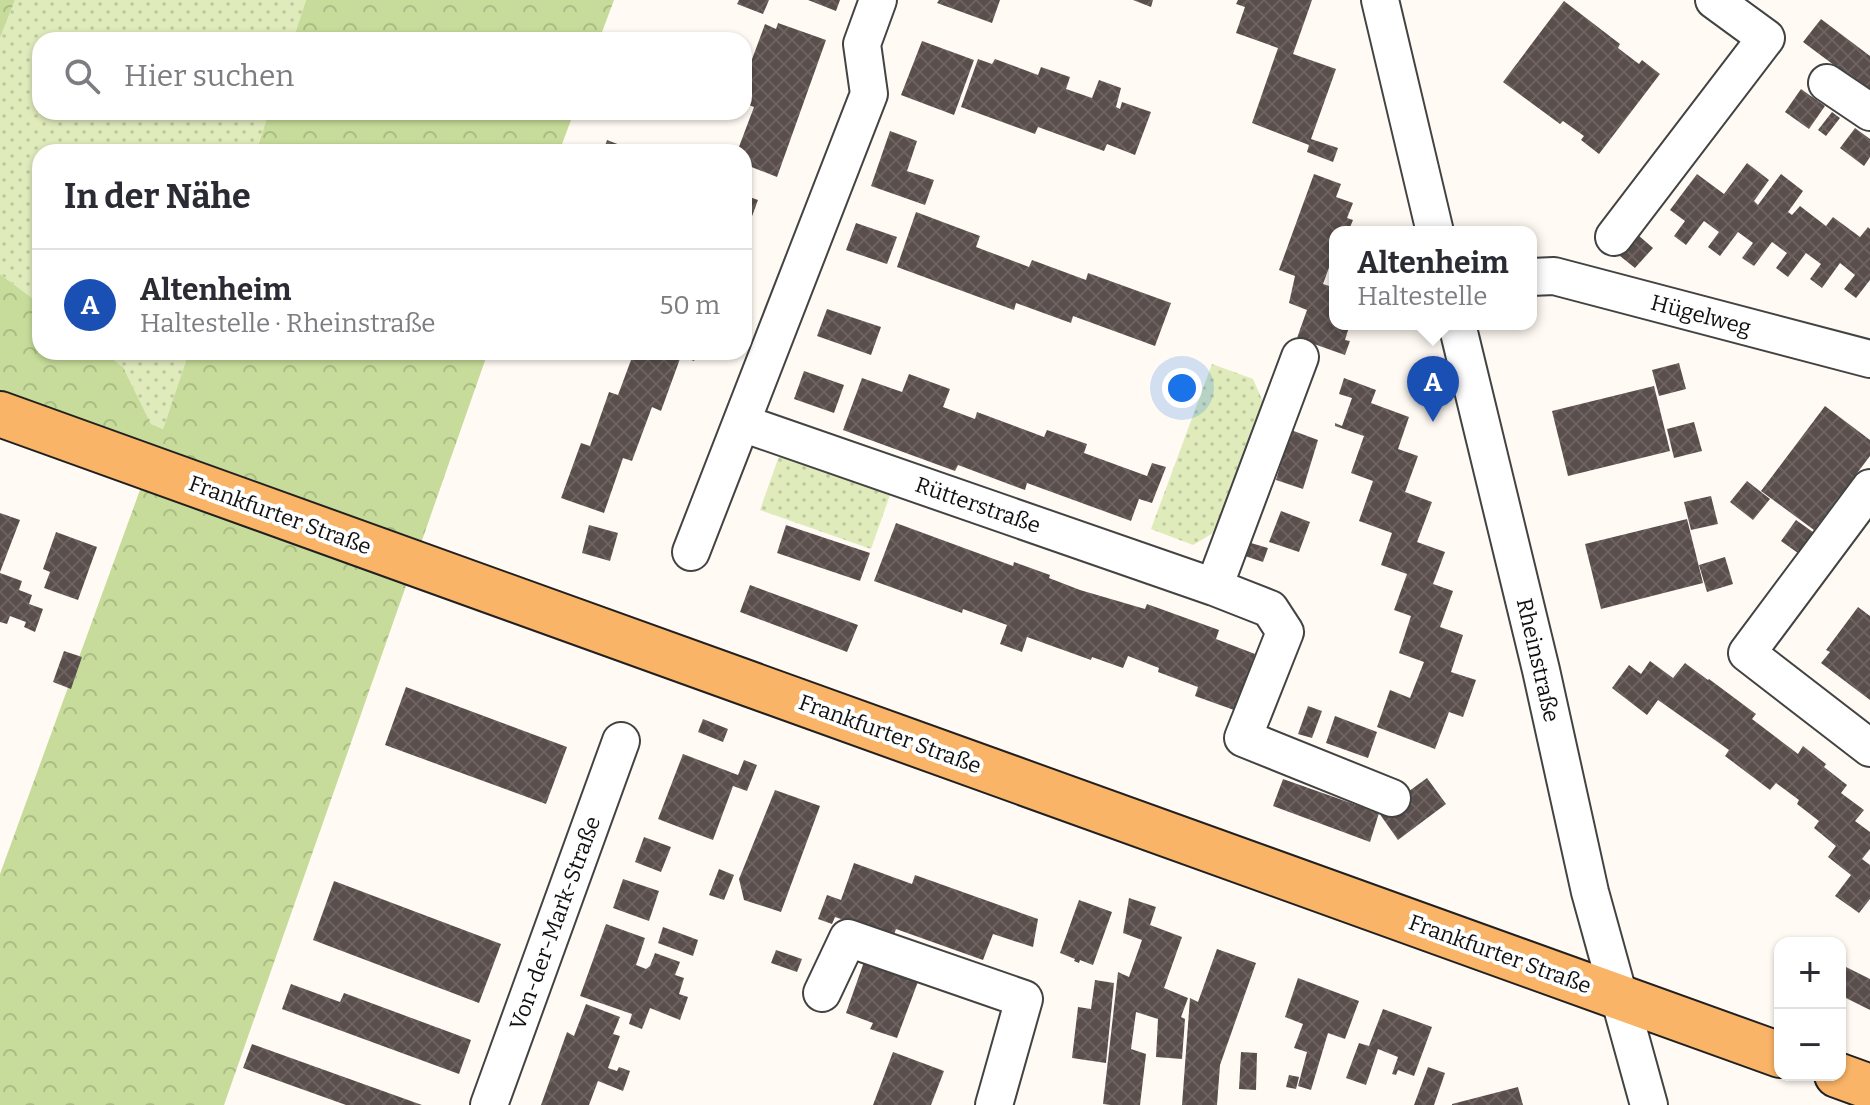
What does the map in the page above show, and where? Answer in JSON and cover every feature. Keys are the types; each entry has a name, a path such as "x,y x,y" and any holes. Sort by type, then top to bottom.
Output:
{"main road":[{"name":"Frankfurter Straße","path":"0,414 1774,1053"},
{"path":"1846,1078 1870,1087"}],"street":[{"path":"691,552 869,94 862,44 878,0"},
{"path":"1380,0 1434,226"},
{"path":"1614,237 1766,38 1714,0"},
{"path":"1827,83 1870,112"},
{"name":"Hügelweg","path":"1537,277 1554,276 1870,359"},
{"name":"Rheinstraße","path":"1458,330 1541,670 1590,892 1649,1105"},
{"path":"1214,587 1300,357"},
{"name":"Rütterstraße","path":"742,423 1270,609 1285,632 1243,738 1392,798"},
{"path":"1870,488 1747,653 1870,748"},
{"name":"Von-der-Mark-Straße","path":"489,1105 621,741"},
{"path":"822,993 848,938 1024,999 994,1105"}],"green space":[{"path":"0,0 15,0 0,38"},
{"path":"15,0 306,0 296,32 32,32 32,120 266,120 259,144 32,144 32,298 0,274 0,38"},
{"path":"306,0 614,0 602,32 296,32"},
{"path":"266,120 571,120 562,144 259,144"},
{"path":"0,274 32,298 32,360 114,360 123,367 151,424 163,429 186,360 485,360 224,1105 0,1105 0,874 148,468 0,413"},
{"path":"114,360 186,360 163,429 151,424 123,367"},
{"path":"1212,364 1253,379 1264,404 1218,530 1193,545 1151,529"},
{"path":"779,456 890,495 871,549 760,510"}],"building":[{"path":"739,0 769,0 763,14 737,4"},
{"path":"808,0 840,0 836,11"},
{"path":"939,0 1000,0 992,23 937,3"},
{"path":"1133,0 1153,0 1151,7"},
{"path":"1238,0 1312,0 1293,54 1336,69 1311,139 1338,148 1333,162 1307,152 1309,145 1252,123 1278,48 1236,33 1245,7 1236,4"},
{"path":"1564,1 1620,44 1618,48 1639,64 1642,60 1660,74 1599,154 1581,140 1584,136 1563,121 1560,124 1503,82"},
{"path":"1821,19 1870,56 1870,92 1803,42"},
{"path":"778,23 826,40 777,177 752,167 752,144 740,144 749,120 752,120 754,107 752,59 765,24 776,29"},
{"path":"922,41 974,60 954,115 901,95"},
{"path":"978,59 992,64 995,59 1038,75 1041,67 1070,77 1066,89 1092,98 1099,80 1121,88 1116,107 1120,109 1122,102 1151,112 1135,155 1107,144 1104,151 1038,127 1035,134 961,107"},
{"path":"1801,89 1825,106 1809,129 1785,112"},
{"path":"1832,112 1840,118 1826,136 1818,130"},
{"path":"1855,128 1870,139 1870,157 1864,166 1840,148"},
{"path":"890,131 917,141 907,171 934,180 925,205 871,186"},
{"path":"1747,163 1769,180 1754,201 1758,205 1781,174 1803,191 1788,212 1792,215 1800,206 1826,226 1833,217 1860,237 1868,227 1870,229 1870,280 1856,298 1844,289 1855,275 1840,263 1822,288 1810,279 1821,264 1806,253 1788,277 1776,268 1787,253 1772,242 1754,266 1742,258 1753,243 1738,232 1720,256 1708,247 1719,232 1704,221 1686,245 1674,236 1685,221 1670,210 1697,174 1724,194"},
{"path":"1314,174 1341,184 1336,197 1353,203 1347,218 1353,220 1350,226 1329,226 1329,268 1323,284 1329,286 1329,330 1348,330 1345,340 1350,341 1345,355 1297,338 1307,310 1289,303 1295,276 1279,270"},
{"path":"752,198 758,200 752,216"},
{"path":"916,212 980,236 976,247 1029,267 1032,260 1086,280 1088,273 1171,303 1155,346 1073,316 1071,323 1016,303 1014,310 897,267"},
{"path":"856,223 897,237 887,264 846,250"},
{"path":"1638,235 1653,248 1635,268 1620,256"},
{"path":"827,309 881,327 871,355 817,336"},
{"path":"631,360 680,360 661,411 652,407 632,461 623,458 604,513 561,498 581,443 590,446 609,392 618,395"},
{"path":"1679,363 1686,389 1659,396 1652,370"},
{"path":"804,371 844,385 834,413 794,399"},
{"path":"909,374 950,389 943,407 975,419 977,412 1044,437 1047,430 1087,444 1084,453 1147,476 1152,463 1166,467 1152,503 1139,499 1131,521 1027,483 1025,490 958,465 955,471 843,430 862,378 902,392"},
{"path":"1344,378 1376,390 1371,403 1409,417 1398,449 1418,456 1405,492 1432,502 1417,542 1445,552 1433,584 1453,591 1440,627 1463,635 1451,672 1476,680 1463,717 1449,712 1435,749 1377,727 1390,690 1410,698 1424,662 1399,653 1411,616 1394,610 1407,574 1381,565 1392,533 1359,521 1373,481 1351,473 1364,436 1335,426 1335,423 1342,426 1352,398 1339,394"},
{"path":"1654,386 1670,451 1568,476 1552,411"},
{"path":"1825,406 1870,440 1870,456 1814,530 1761,491"},
{"path":"1694,422 1702,451 1674,458 1667,429"},
{"path":"1291,430 1318,440 1303,489 1276,480"},
{"path":"1747,481 1770,499 1753,520 1730,502"},
{"path":"1711,496 1718,524 1691,530 1684,502"},
{"path":"1281,511 1310,522 1299,552 1269,542"},
{"path":"0,513 20,520 0,572"},
{"path":"1687,519 1703,583 1601,609 1585,544"},
{"path":"1796,520 1820,537 1805,558 1781,541"},
{"path":"896,523 1013,566 1014,562 1050,575 1049,578 1080,590 1145,609 1147,604 1219,630 1216,639 1255,654 1234,710 1195,696 1198,687 1158,672 1159,668 1128,656 1123,668 1027,637 1022,652 1000,644 1007,625 963,609 962,613 874,581"},
{"path":"589,525 618,533 610,561 582,553"},
{"path":"786,525 870,553 860,581 777,553"},
{"path":"56,532 97,547 78,600 44,588 50,572 43,569"},
{"path":"1244,541 1268,548 1263,562 1239,554"},
{"path":"1725,557 1733,584 1707,592 1699,565"},
{"path":"0,573 22,581 19,590 32,595 29,604 43,609 35,632 24,627 26,622 10,616 7,624 0,622"},
{"path":"750,585 858,625 847,652 740,612"},
{"path":"1858,607 1870,616 1870,700 1821,663 1830,652 1826,650"},
{"path":"64,651 82,657 71,689 53,682"},
{"path":"1650,661 1673,678 1685,663 1756,714 1752,719 1798,754 1803,746 1847,785 1841,793 1864,810 1855,821 1870,832 1870,849 1862,859 1870,865 1870,899 1859,913 1835,896 1851,875 1828,857 1836,846 1814,828 1819,821 1797,804 1799,800 1776,783 1770,790 1725,756 1729,750 1658,700 1647,715 1612,688 1629,665 1641,674"},
{"path":"406,687 567,747 546,804 385,745"},
{"path":"1308,706 1322,711 1312,738 1298,734"},
{"path":"1335,716 1377,732 1368,758 1326,743"},
{"path":"703,719 728,729 723,742 698,732"},
{"path":"683,754 738,775 744,760 757,765 747,791 733,786 713,840 658,819"},
{"path":"1427,778 1446,804 1398,840 1379,813"},
{"path":"1283,779 1379,813 1370,842 1273,806"},
{"path":"775,790 820,806 781,912 744,900 739,879"},
{"path":"644,837 671,847 661,872 635,862"},
{"path":"854,863 912,884 915,875 1038,919 1033,947 993,934 983,960 896,929 893,937 835,917 832,924 818,919 827,895 841,900"},
{"path":"719,869 734,875 724,900 709,895"},
{"path":"623,879 659,891 649,921 613,908"},
{"path":"334,881 501,944 479,1003 313,940"},
{"path":"1129,898 1156,907 1150,925 1182,937 1164,988 1188,998 1181,1017 1185,1019 1182,1059 1156,1057 1158,1019 1136,1012 1131,1049 1146,1054 1140,1105 1111,1105 1103,1104 1118,972 1129,977 1142,940 1123,933"},
{"path":"1079,900 1112,912 1093,965 1080,960 1079,963 1060,953"},
{"path":"606,924 645,938 636,965 646,969 655,953 680,962 675,975 684,978 679,994 688,997 680,1020 650,1008 642,1029 629,1024 632,1014 580,996"},
{"path":"663,927 698,940 693,956 658,943"},
{"path":"1217,949 1256,963 1220,1065 1217,1105 1182,1105 1190,998 1198,1002"},
{"path":"776,950 802,959 797,972 771,963"},
{"path":"865,959 919,979 897,1038 870,1029 873,1023 846,1013"},
{"path":"1846,967 1870,979 1870,1010 1846,998"},
{"path":"1298,978 1359,1001 1345,1039 1328,1033 1311,1090 1298,1086 1307,1052 1294,1048 1303,1024 1285,1017"},
{"path":"1095,980 1114,983 1106,1063 1072,1058 1078,1007 1091,1009"},
{"path":"291,984 340,1002 344,993 471,1040 459,1074 282,1009"},
{"path":"586,1004 620,1017 613,1034 620,1036 608,1068 617,1071 619,1067 630,1071 623,1091 598,1081 589,1105 541,1105 567,1032 574,1036"},
{"path":"1383,1009 1432,1027 1414,1076 1398,1070 1396,1075 1392,1074 1398,1057 1378,1049 1366,1085 1346,1078 1359,1043 1369,1046"},
{"path":"252,1044 422,1105 346,1105 243,1068"},
{"path":"893,1052 944,1071 931,1105 873,1105"},
{"path":"1241,1052 1257,1053 1256,1090 1239,1089"},
{"path":"1428,1067 1445,1073 1434,1105 1414,1105"},
{"path":"1289,1075 1299,1077 1296,1089 1286,1087"},
{"path":"1518,1087 1523,1105 1452,1105 1452,1104"}],"place":[{"name":"Altenheim","path":"1433,422"}]}
